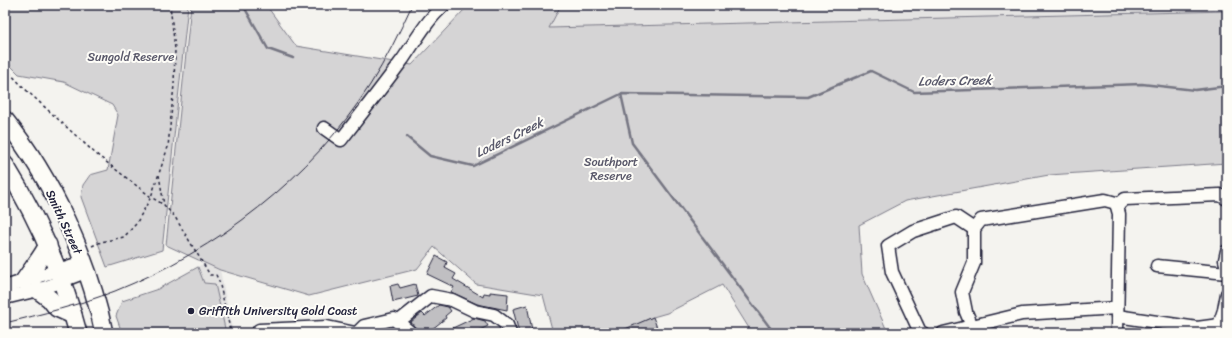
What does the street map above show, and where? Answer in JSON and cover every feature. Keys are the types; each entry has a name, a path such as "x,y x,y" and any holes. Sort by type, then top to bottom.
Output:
{"highway":[{"name":"Smith Street","path":"5,120 28,153 49,189 72,234 98,307 104,333"},
{"name":"Smith Street","path":"5,165 19,188 48,245 60,276 78,333"},
{"path":"48,245 42,258 31,270 31,285 50,299 57,308 73,315"}],"street":[{"path":"324,128 341,140 422,33 432,16 444,5"},
{"path":"1117,206 1126,199 1220,196 1227,199"},
{"path":"973,330 966,312 962,292 974,263 974,229 981,220 1105,200 1116,203 1119,214 1116,333"},
{"path":"923,333 920,332 892,272 888,246 913,231 956,217 974,229"},
{"path":"1227,251 1225,260 1227,268"},
{"path":"1157,266 1227,273"},
{"path":"5,298 31,285 84,267"},
{"path":"5,287 31,285"},
{"path":"943,333 973,330 1022,314 1117,312 1198,328 1219,325 1227,294"},
{"path":"398,322 431,296 452,300 475,311 494,315 507,325 510,333"},
{"path":"260,333 260,330 327,328 356,333 364,326 394,319 411,333"}],"path":[{"path":"91,246 101,242 124,237 136,224 151,197 168,147 174,85 175,49 170,5"},
{"path":"5,68 25,89 96,154 151,197 164,205 179,222 210,275 216,275 219,281 231,333"},
{"path":"159,174 164,205"}],"shaded area":[{"path":"561,5 1227,5 1227,11 548,28"},
{"name":"Griffith University Gold Coast","path":"206,262 220,270 233,333 149,333 158,289"}],"green space":[{"name":"Sungold Reserve","path":"5,5 188,5 162,250 107,267 81,197 83,185 90,175 108,170 118,115 112,105 64,82 19,74 5,60"},
{"name":"Southport Reserve","path":"191,5 266,5 296,46 412,65 464,10 465,5 561,5 549,28 1227,11 1227,163 1049,175 905,201 859,225 862,274 888,333 752,333 722,285 667,313 653,317 619,333 553,333 543,295 476,284 434,247 417,269 309,296 220,270 166,245"},
{"name":"Griffith University Gold Coast","path":"198,267 204,283 215,284 226,333 122,333 116,316 122,301 158,289"}],"building":[{"path":"436,256 447,262 445,268 456,274 453,279 483,297 484,293 490,294 490,292 508,294 507,310 477,304 451,292 454,287 427,274"},
{"path":"398,284 400,288 415,284 418,296 393,302 390,286"},
{"path":"439,305 448,307 451,311 445,316 446,318 427,333 419,333 411,322 422,313 425,316"},
{"path":"527,305 532,330 519,333 513,309"},
{"path":"653,317 659,333 616,333"},
{"path":"474,318 485,321 488,326 480,330 481,333 442,333"}],"waterway":[{"name":"Loders Creek","path":"243,5 268,49 293,58"},
{"name":"Loders Creek","path":"407,137 430,156 473,166 621,94 808,97 871,71 914,92 1142,84 1195,90 1227,86"},
{"name":"Loders Creek","path":"621,94 632,143 774,333"}],"tram line":[{"path":"5,323 88,301 153,274 190,255 259,208 320,151 346,119 370,85 412,5"}],"place":[{"name":"Griffith University Gold Coast","path":"191,311"}]}
